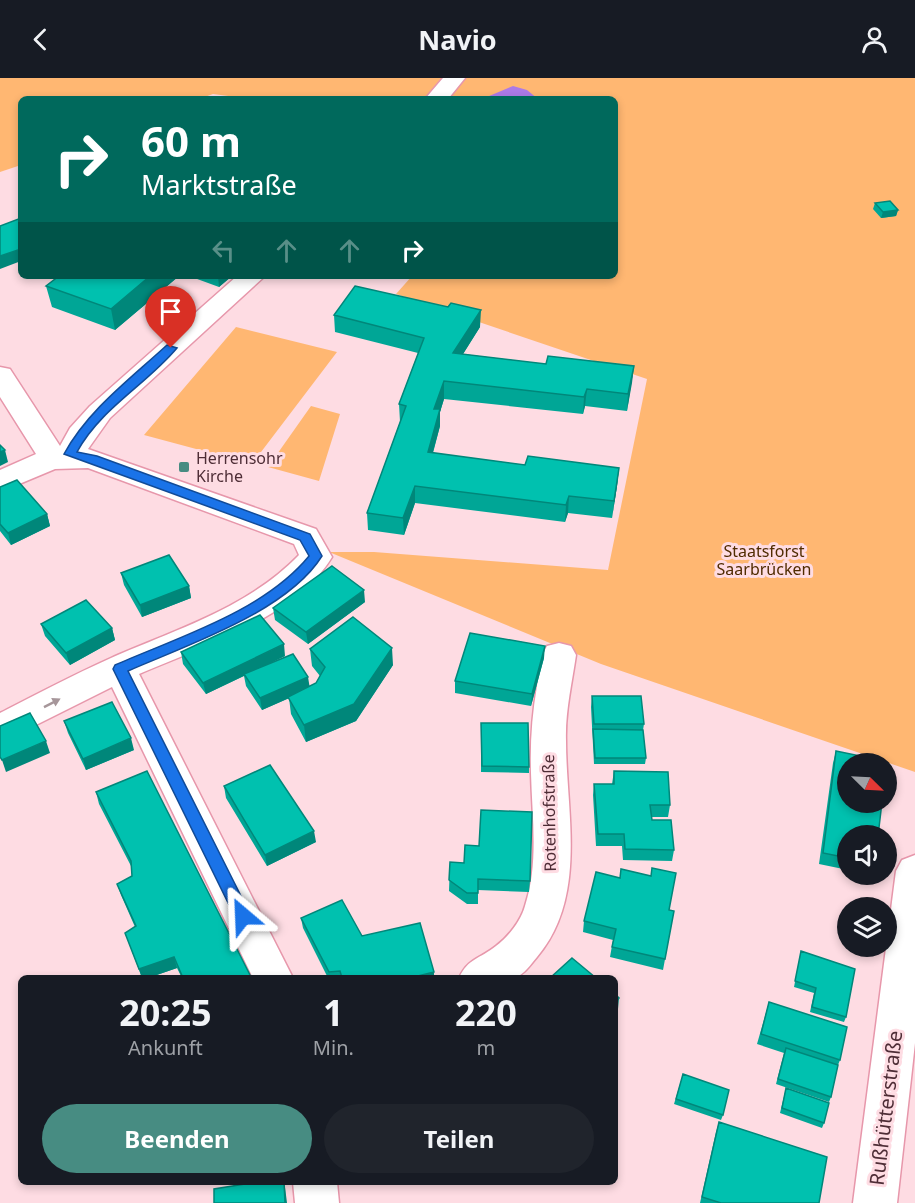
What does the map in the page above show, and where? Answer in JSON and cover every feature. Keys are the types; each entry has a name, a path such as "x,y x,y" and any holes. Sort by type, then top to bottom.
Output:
{"street":[{"path":"438,96 454,78"},
{"path":"0,482 61,456 100,412 249,279"},
{"path":"0,375 61,456 92,459 305,537 316,556 300,576 252,609 120,669 0,729"},
{"name":"Rotenhofstraße","path":"486,975 499,969 528,943 547,898 553,867 548,740 559,655"},
{"path":"120,669 272,975"},
{"name":"Rußhütterstraße","path":"875,1203 915,871"},
{"path":"315,1185 317,1203"}],"green space":[{"name":"Staatsforst Saarbrücken","path":"0,78 915,78 915,772 897,766 897,753 860,753 601,664 329,552 374,552 608,570 647,379 396,294 409,279 618,279 618,96 228,96 213,94 207,96 18,96 18,166 0,172"},
{"path":"236,327 337,352 252,464 144,435"},
{"path":"311,406 340,414 319,481 268,467"}],"shaded area":[{"path":"513,86 527,90 534,96 489,96"}],"building":[{"path":"890,201 898,210 883,212 875,203"},
{"path":"18,219 18,250 0,256 0,226"},
{"path":"55,279 146,279 111,309 46,286"},
{"path":"355,286 448,307 451,303 481,310 453,353 546,364 548,356 634,366 628,394 587,389 584,397 444,381 434,409 440,409 428,452 525,465 528,456 619,468 614,501 569,496 566,505 415,486 403,518 367,513 406,406 399,404 424,338 334,315"},
{"path":"17,480 47,514 8,533 0,524 0,487"},
{"path":"169,555 189,586 140,605 121,573"},
{"path":"332,566 364,590 306,632 273,608"},
{"path":"86,600 112,628 66,653 41,624"},
{"path":"260,615 284,644 203,683 181,652"},
{"path":"353,617 392,648 354,704 304,725 288,697 316,683 325,667 310,649"},
{"path":"470,633 545,646 532,694 455,681"},
{"path":"293,654 308,677 260,698 244,674"},
{"path":"592,696 641,696 644,724 594,724"},
{"path":"112,702 131,738 83,759 64,721"},
{"path":"30,713 46,741 2,760 0,757 0,726"},
{"path":"481,723 528,723 529,767 482,766"},
{"path":"593,729 643,730 646,758 595,758"},
{"path":"836,751 846,753 837,753 837,813 881,813 879,825 837,825 837,856 823,853"},
{"path":"270,765 314,831 265,855 224,786"},
{"path":"147,771 250,975 182,975 174,957 139,969 125,933 136,926 117,884 132,876 131,861 96,792"},
{"path":"614,771 668,772 670,805 650,805 652,820 671,820 674,850 625,849 624,834 598,834 594,784 614,784"},
{"path":"481,810 532,812 530,881 478,879 478,893 467,893 449,880 450,862 464,863 465,845 479,846"},
{"path":"652,868 676,873 669,910 674,911 665,959 612,947 616,929 584,921 596,872 620,878 621,869 651,876"},
{"path":"342,900 362,936 420,923 434,972 422,975 341,975 340,971 329,972 301,918"},
{"path":"801,951 855,969 846,1017 812,1007 816,988 795,981"},
{"path":"572,958 592,975 553,975"},
{"path":"769,1002 847,1027 840,1060 761,1034"},
{"path":"786,1048 838,1065 831,1097 778,1079"},
{"path":"683,1074 729,1090 723,1115 676,1099"},
{"path":"786,1088 829,1103 824,1123 782,1108"},
{"path":"719,1122 827,1157 819,1203 721,1203 702,1197"},
{"path":"239,1185 284,1185 285,1203 214,1203 214,1189"}],"place":[{"name":"Herrensohr Kirche","path":"184,467"}],"route":[{"path":"171,348 100,412 80,435 70,454 92,459 149,479 305,537 316,556 300,576 252,609 120,669 243,916"}]}
